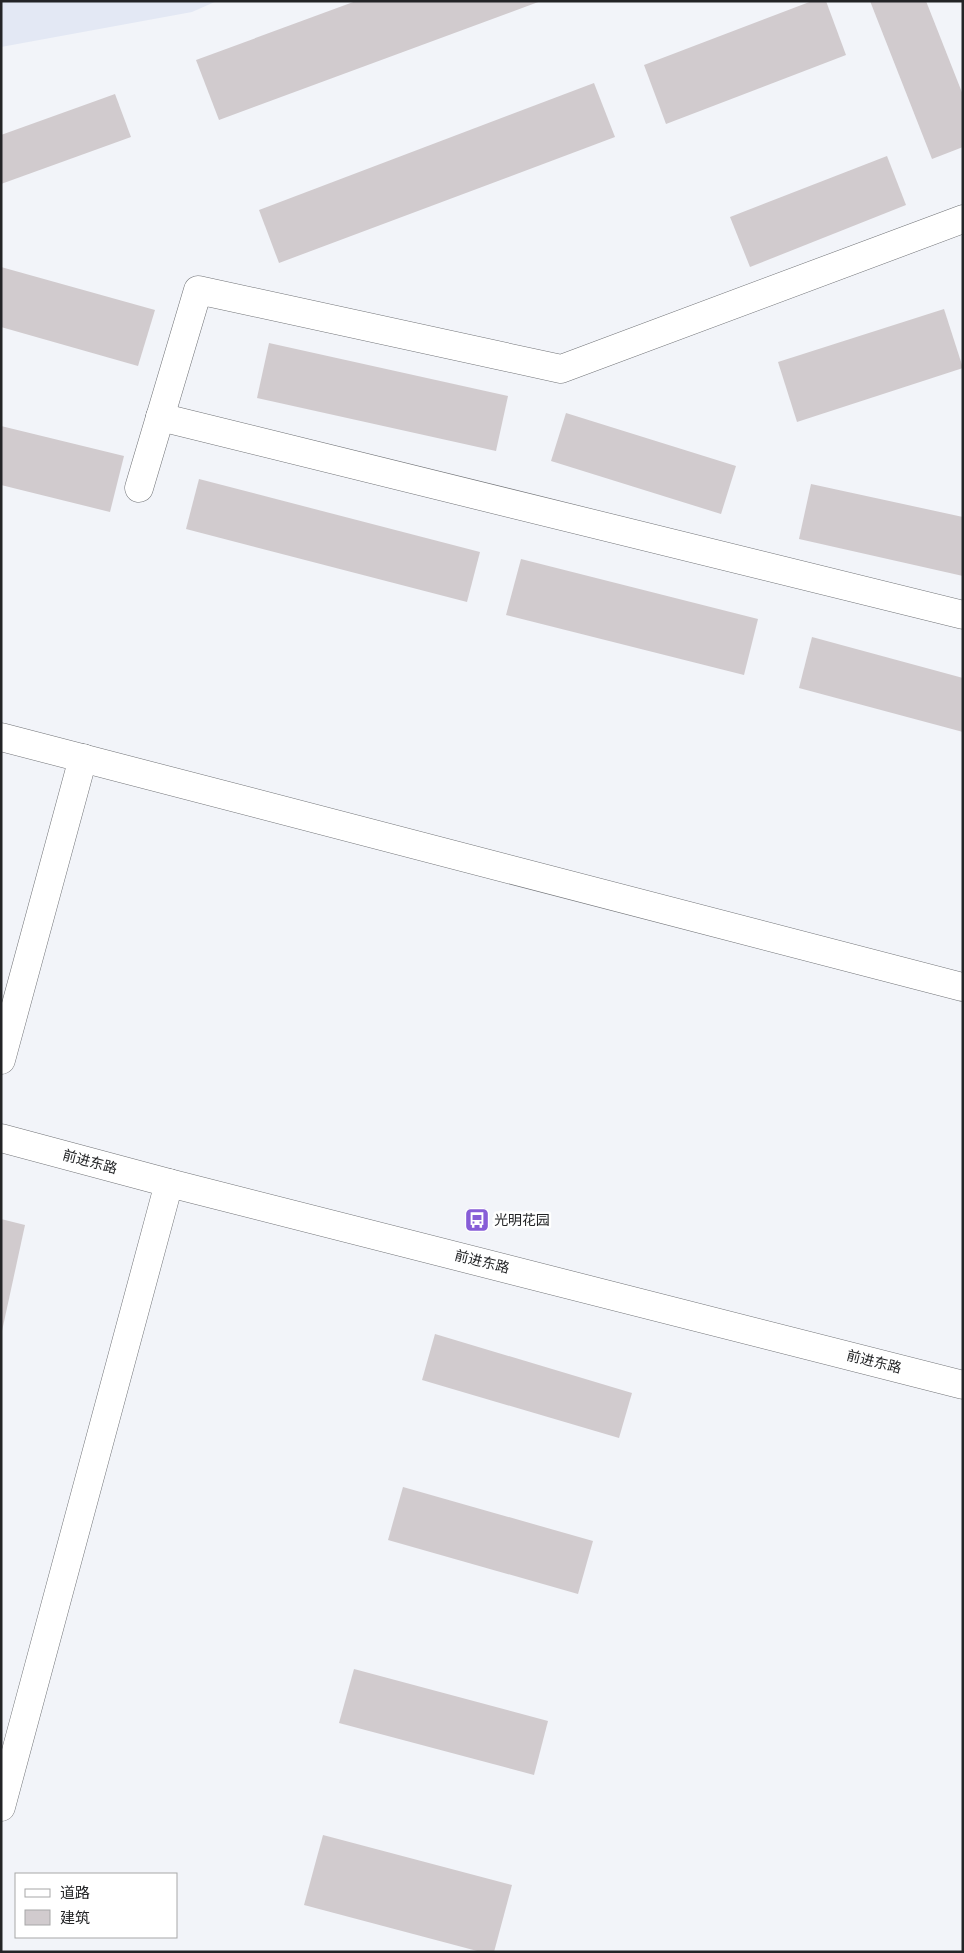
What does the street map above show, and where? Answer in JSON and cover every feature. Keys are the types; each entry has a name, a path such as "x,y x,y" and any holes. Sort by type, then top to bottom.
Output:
{"street":[{"path":"139,488 198,290 561,369 963,218"},
{"path":"160,417 963,615"},
{"path":"1,737 962,987"},
{"path":"1,1060 83,758"},
{"name":"前进东路","path":"1,1138 169,1183 963,1385"},
{"path":"1,1807 169,1183"}],"shaded area":[{"path":"1,1 217,1 192,12 1,47"}],"building":[{"path":"356,1 541,1 219,120 196,60"},
{"path":"812,1 826,1 846,55 666,124 644,65"},
{"path":"870,1 926,1 963,95 963,147 932,159"},
{"path":"594,83 615,137 279,263 259,210"},
{"path":"115,94 131,137 1,184 1,135"},
{"path":"887,156 906,205 750,267 730,217"},
{"path":"1,267 155,310 138,366 1,327"},
{"path":"944,309 963,368 797,422 778,362"},
{"path":"269,343 508,396 496,451 257,398"},
{"path":"566,413 736,466 721,514 551,461"},
{"path":"1,426 124,456 110,512 1,485"},
{"path":"199,479 480,552 467,602 186,529"},
{"path":"811,484 963,517 963,576 799,539"},
{"path":"521,559 758,619 744,675 506,615"},
{"path":"812,637 963,678 963,732 799,688"},
{"path":"1,1219 25,1225 2,1331 1,1331"},
{"path":"435,1334 632,1393 619,1438 422,1380"},
{"path":"403,1487 593,1541 578,1594 388,1540"},
{"path":"354,1669 548,1721 534,1775 339,1723"},
{"path":"323,1835 512,1885 494,1952 481,1952 304,1905"}],"place":[{"name":"光明花园","path":"477,1220"}]}
